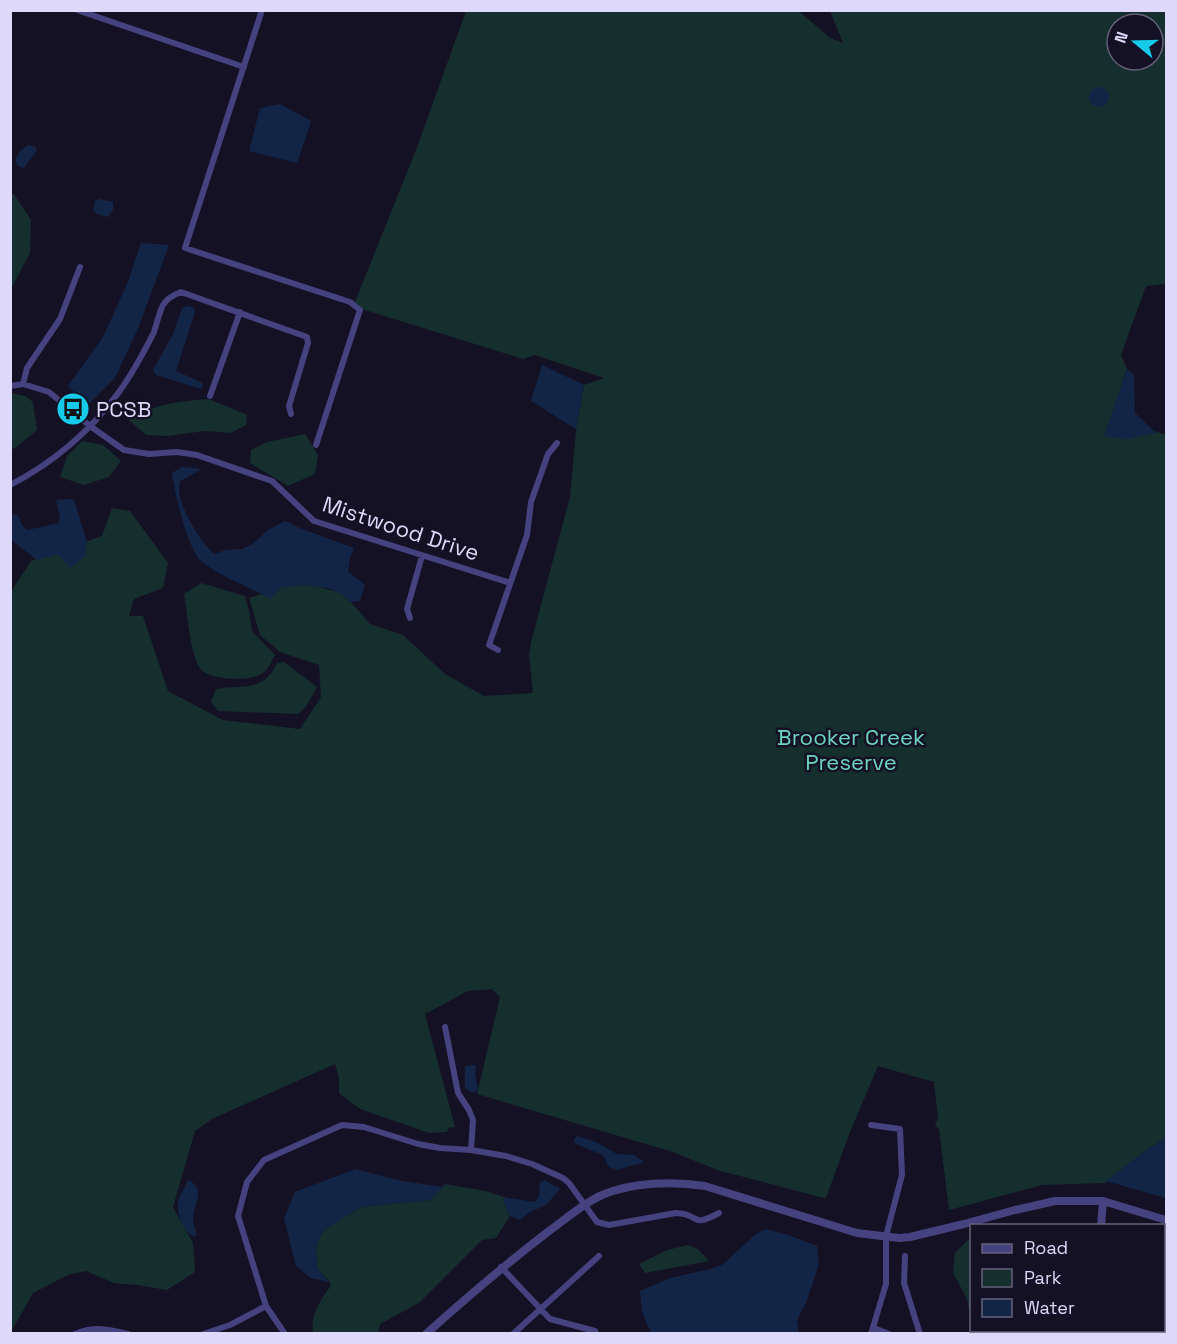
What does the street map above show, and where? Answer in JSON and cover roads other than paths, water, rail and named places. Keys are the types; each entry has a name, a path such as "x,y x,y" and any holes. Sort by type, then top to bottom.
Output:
{"street":[{"path":"77,10 244,67"},
{"path":"262,10 185,248 350,303 360,310 316,445"},
{"path":"10,386 23,384 27,368 60,319 80,267"},
{"path":"10,485 35,470 90,426 120,391 142,356 163,305 170,296 181,292 306,337 308,343 289,406 291,414"},
{"path":"210,396 240,312"},
{"name":"Mistwood Drive","path":"23,384 49,392 90,426 124,450 149,454 177,452 197,455 272,481 314,521 510,583"},
{"path":"498,650 489,645 527,535 531,502 548,454 557,443"},
{"path":"410,618 407,609 422,556"},
{"path":"445,1027 458,1093 469,1110 472,1120 471,1150"},
{"path":"285,1334 267,1306 238,1216 247,1182 264,1160 342,1125 364,1127 418,1144 506,1156 532,1164 569,1182 597,1222 609,1225 676,1213 685,1213 703,1222 719,1213"},
{"path":"871,1125 900,1130 902,1175 886,1236 886,1284 873,1331 889,1334"},
{"path":"426,1334 501,1267 585,1204 603,1195 632,1187 685,1183 734,1194 857,1233 886,1236 910,1237 1055,1201 1103,1201 1167,1220"},
{"path":"1101,1224 1103,1201"},
{"path":"513,1334 599,1256"},
{"path":"905,1256 904,1283 920,1334"},
{"path":"501,1267 550,1319 595,1331 596,1334"},
{"path":"203,1334 230,1325 267,1306"},
{"path":"75,1334 92,1328 111,1329 128,1334"}],"water":[{"path":"1099,87 1106,90 1109,97 1106,104 1099,107 1092,104 1089,97 1092,90"},
{"path":"280,104 311,121 297,163 249,151 260,108"},
{"path":"28,145 34,146 37,150 24,168 18,166 15,160 20,151"},
{"path":"99,199 113,202 113,210 108,217 97,214 93,210 95,201"},
{"path":"141,243 169,245 139,326 115,378 87,406 68,386 103,337 128,282"},
{"path":"193,307 195,312 176,371 201,382 203,385 201,389 156,375 153,370 173,334 182,308"},
{"path":"542,365 584,385 576,429 531,401"},
{"path":"1127,369 1134,375 1135,413 1156,433 1128,439 1104,436"},
{"path":"182,467 202,469 180,481 179,489 190,521 215,554 225,550 242,549 285,521 354,548 348,572 365,585 360,601 350,602 335,591 318,586 281,587 271,599 226,577 201,561 191,545 176,493 172,473"},
{"path":"56,500 74,500 87,542 85,556 70,568 58,554 37,560 11,540 11,514 18,515 27,530 59,523"},
{"path":"476,1065 478,1090 473,1093 465,1088 465,1068"},
{"path":"577,1136 596,1142 617,1154 634,1155 644,1162 617,1170 609,1167 603,1155 576,1144 574,1141"},
{"path":"1166,1138 1166,1198 1106,1181 1145,1151"},
{"path":"355,1169 402,1181 443,1187 430,1200 361,1207 324,1230 316,1245 317,1269 329,1282 311,1278 296,1266 284,1218 295,1192"},
{"path":"188,1180 194,1184 198,1193 193,1215 196,1231 194,1237 180,1220 178,1208 179,1198"},
{"path":"544,1180 560,1189 546,1205 530,1212 520,1220 510,1216 503,1201 504,1197 535,1202 539,1196 540,1182"},
{"path":"766,1229 817,1246 819,1264 806,1303 797,1320 799,1333 651,1333 642,1312 640,1291 671,1278 722,1265 756,1234"}],"place":[{"name":"PCSB","path":"73,409"}],"park label":[{"name":"Brooker Creek Preserve","path":"851,750"}]}
